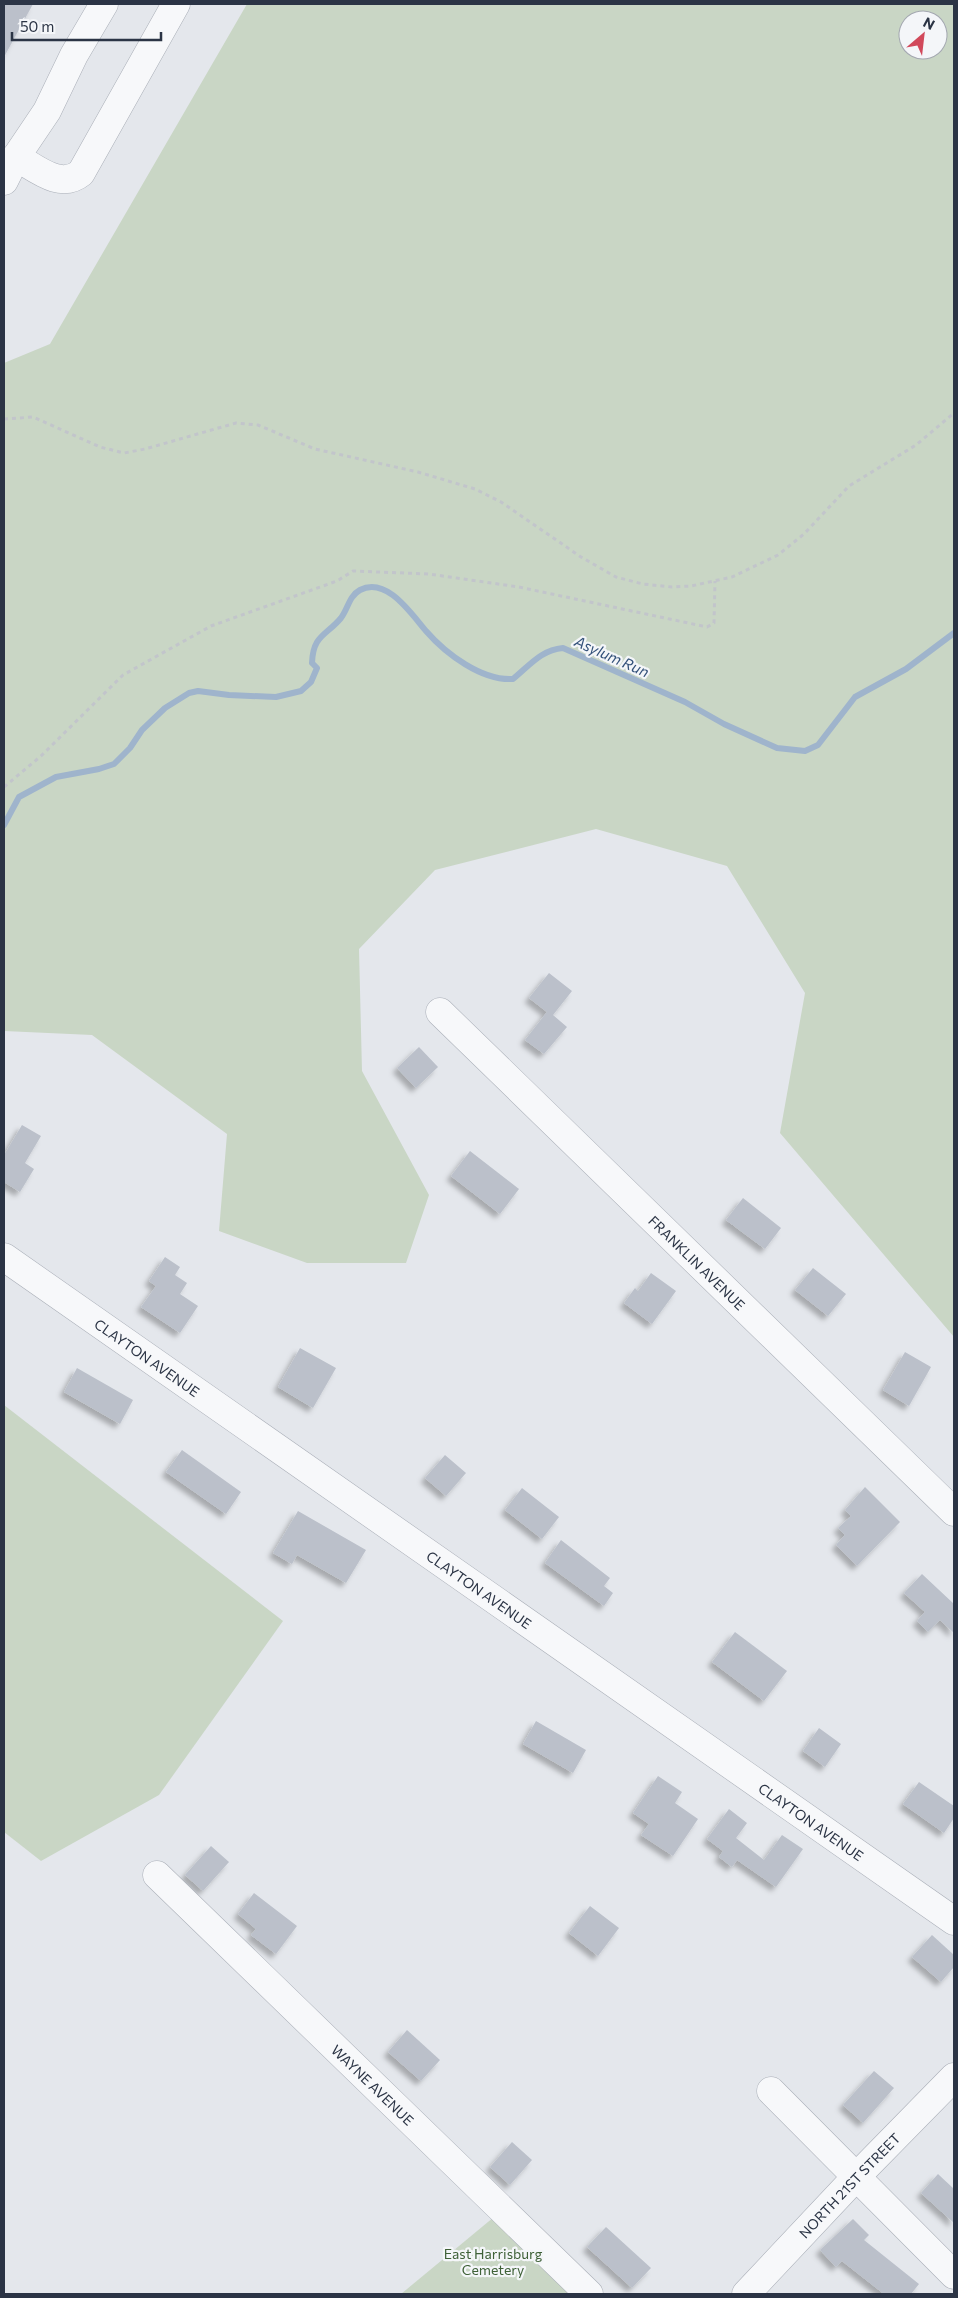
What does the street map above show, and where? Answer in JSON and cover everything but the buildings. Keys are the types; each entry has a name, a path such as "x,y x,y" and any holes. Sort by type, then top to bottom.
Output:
{"street":[{"path":"104,4 74,55 47,111 10,169 46,174 62,180 69,180 81,173 176,4"},
{"name":"FRANKLIN AVENUE","path":"440,1012 954,1512"},
{"name":"CLAYTON AVENUE","path":"4,1257 954,1921"},
{"name":"WAYNE AVENUE","path":"157,1875 589,2294"},
{"name":"NORTH 21ST STREET","path":"755,2291 856,2177 953,2081"},
{"path":"771,2091 954,2275"}],"path":[{"path":"4,419 33,417 100,447 124,453 145,449 236,423 258,425 315,449 418,472 475,489 507,506 580,557 616,577 650,585 672,587 715,581 750,570 778,554 804,534 849,486 916,445 954,413"},
{"path":"4,787 41,756 123,676 211,626 337,581 353,571 429,574 519,587 707,627 714,623 715,581"}],"green space":[{"path":"247,4 954,4 954,1337 780,1133 805,993 727,866 596,829 435,870 359,949 362,1071 429,1195 406,1263 307,1263 219,1231 227,1134 92,1035 4,1031 4,363 50,344"},
{"path":"4,1405 283,1621 159,1795 41,1861 4,1832"},
{"name":"East Harrisburg Cemetery","path":"494,2217 575,2294 401,2294"}],"waterway":[{"name":"Asylum Run","path":"4,825 19,797 56,777 99,769 114,764 130,748 142,730 165,708 189,693 198,691 229,695 276,697 301,691 311,682 317,668 312,663 318,641 341,618 356,593 370,587 380,588 398,599 434,640 454,657 489,676 513,679 542,655 555,649 563,648 685,702 724,724 777,748 805,751 818,745 855,697 906,669 954,633"}]}
